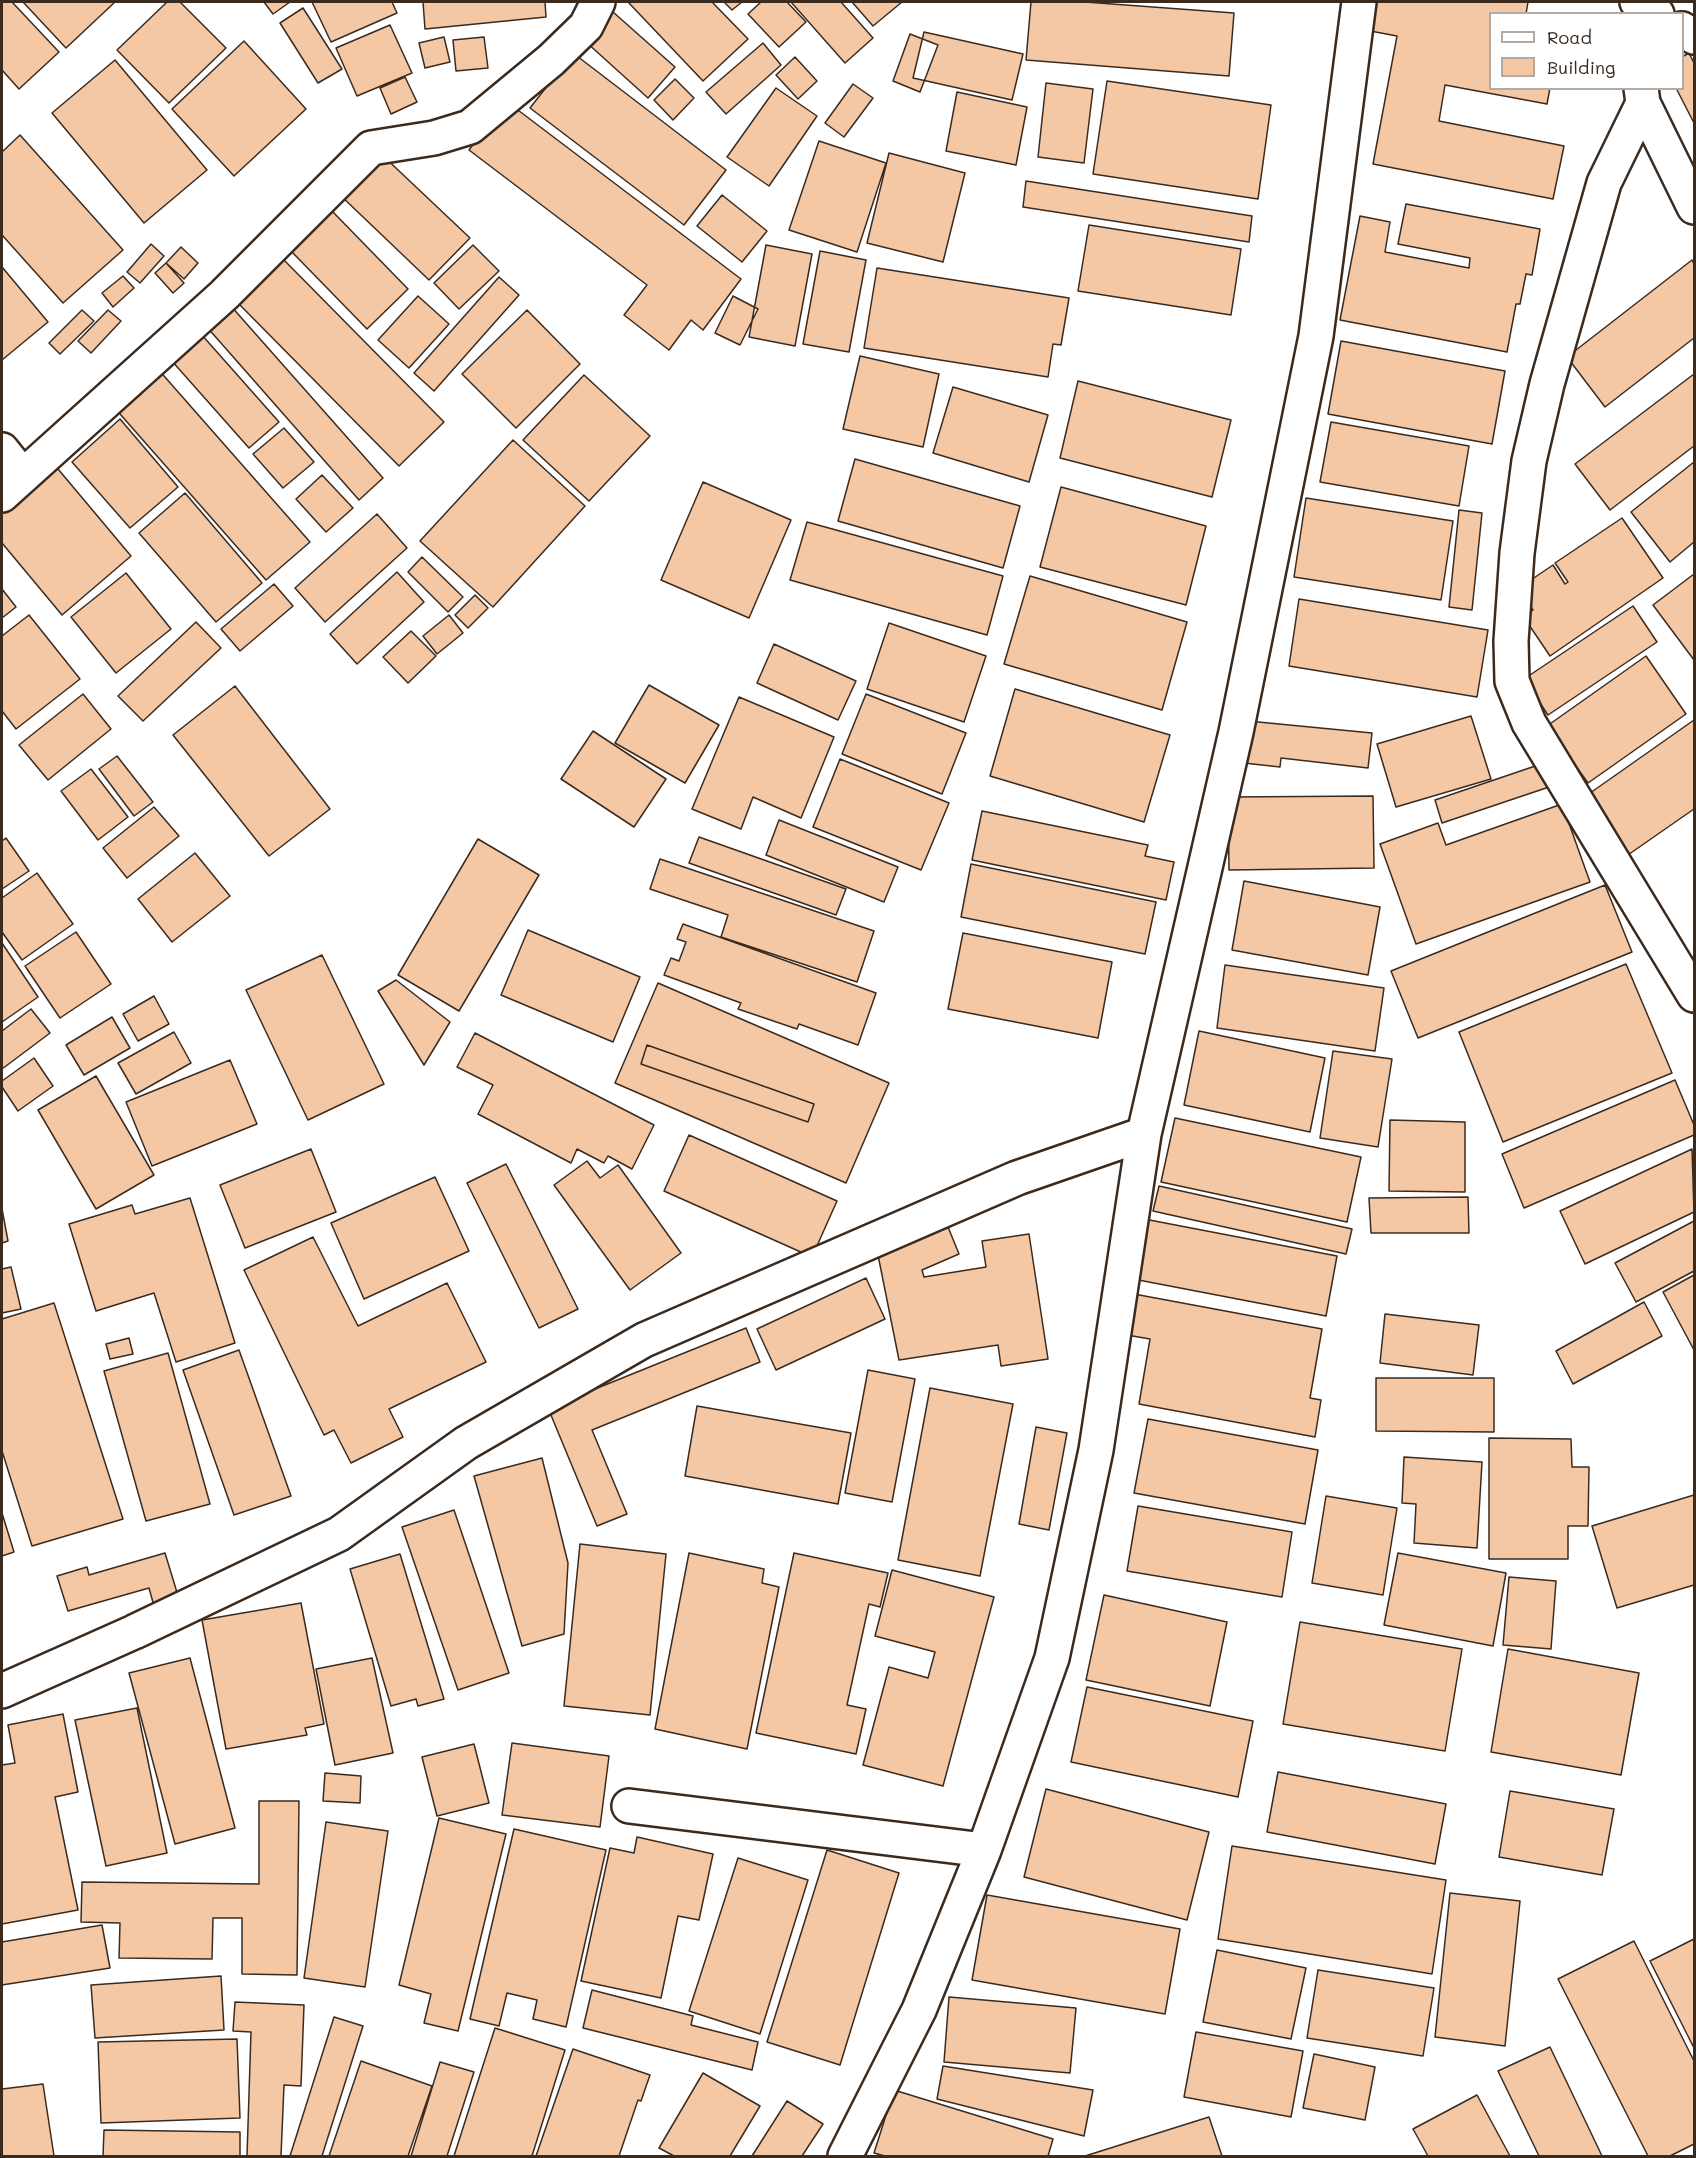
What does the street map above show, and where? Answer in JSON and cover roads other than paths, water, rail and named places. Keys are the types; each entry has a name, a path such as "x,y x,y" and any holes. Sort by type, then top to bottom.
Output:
{"street":[{"path":"2,450 12,485 224,295 371,148 434,138 470,127 551,60 586,26 598,2"},
{"path":"844,2157 919,2010 984,1850 1052,1658 1096,1450 1144,1134 1236,732 1316,336 1359,2"},
{"path":"1637,2 1654,12"},
{"path":"1642,96 1695,207"},
{"path":"1642,96 1604,183 1529,461 1517,553 1511,641 1512,681 1529,723 1695,995"},
{"path":"2,1691 134,1632 339,1534 466,1443 645,1340 1017,1178 1144,1134"},
{"path":"628,1806 984,1850"}]}
